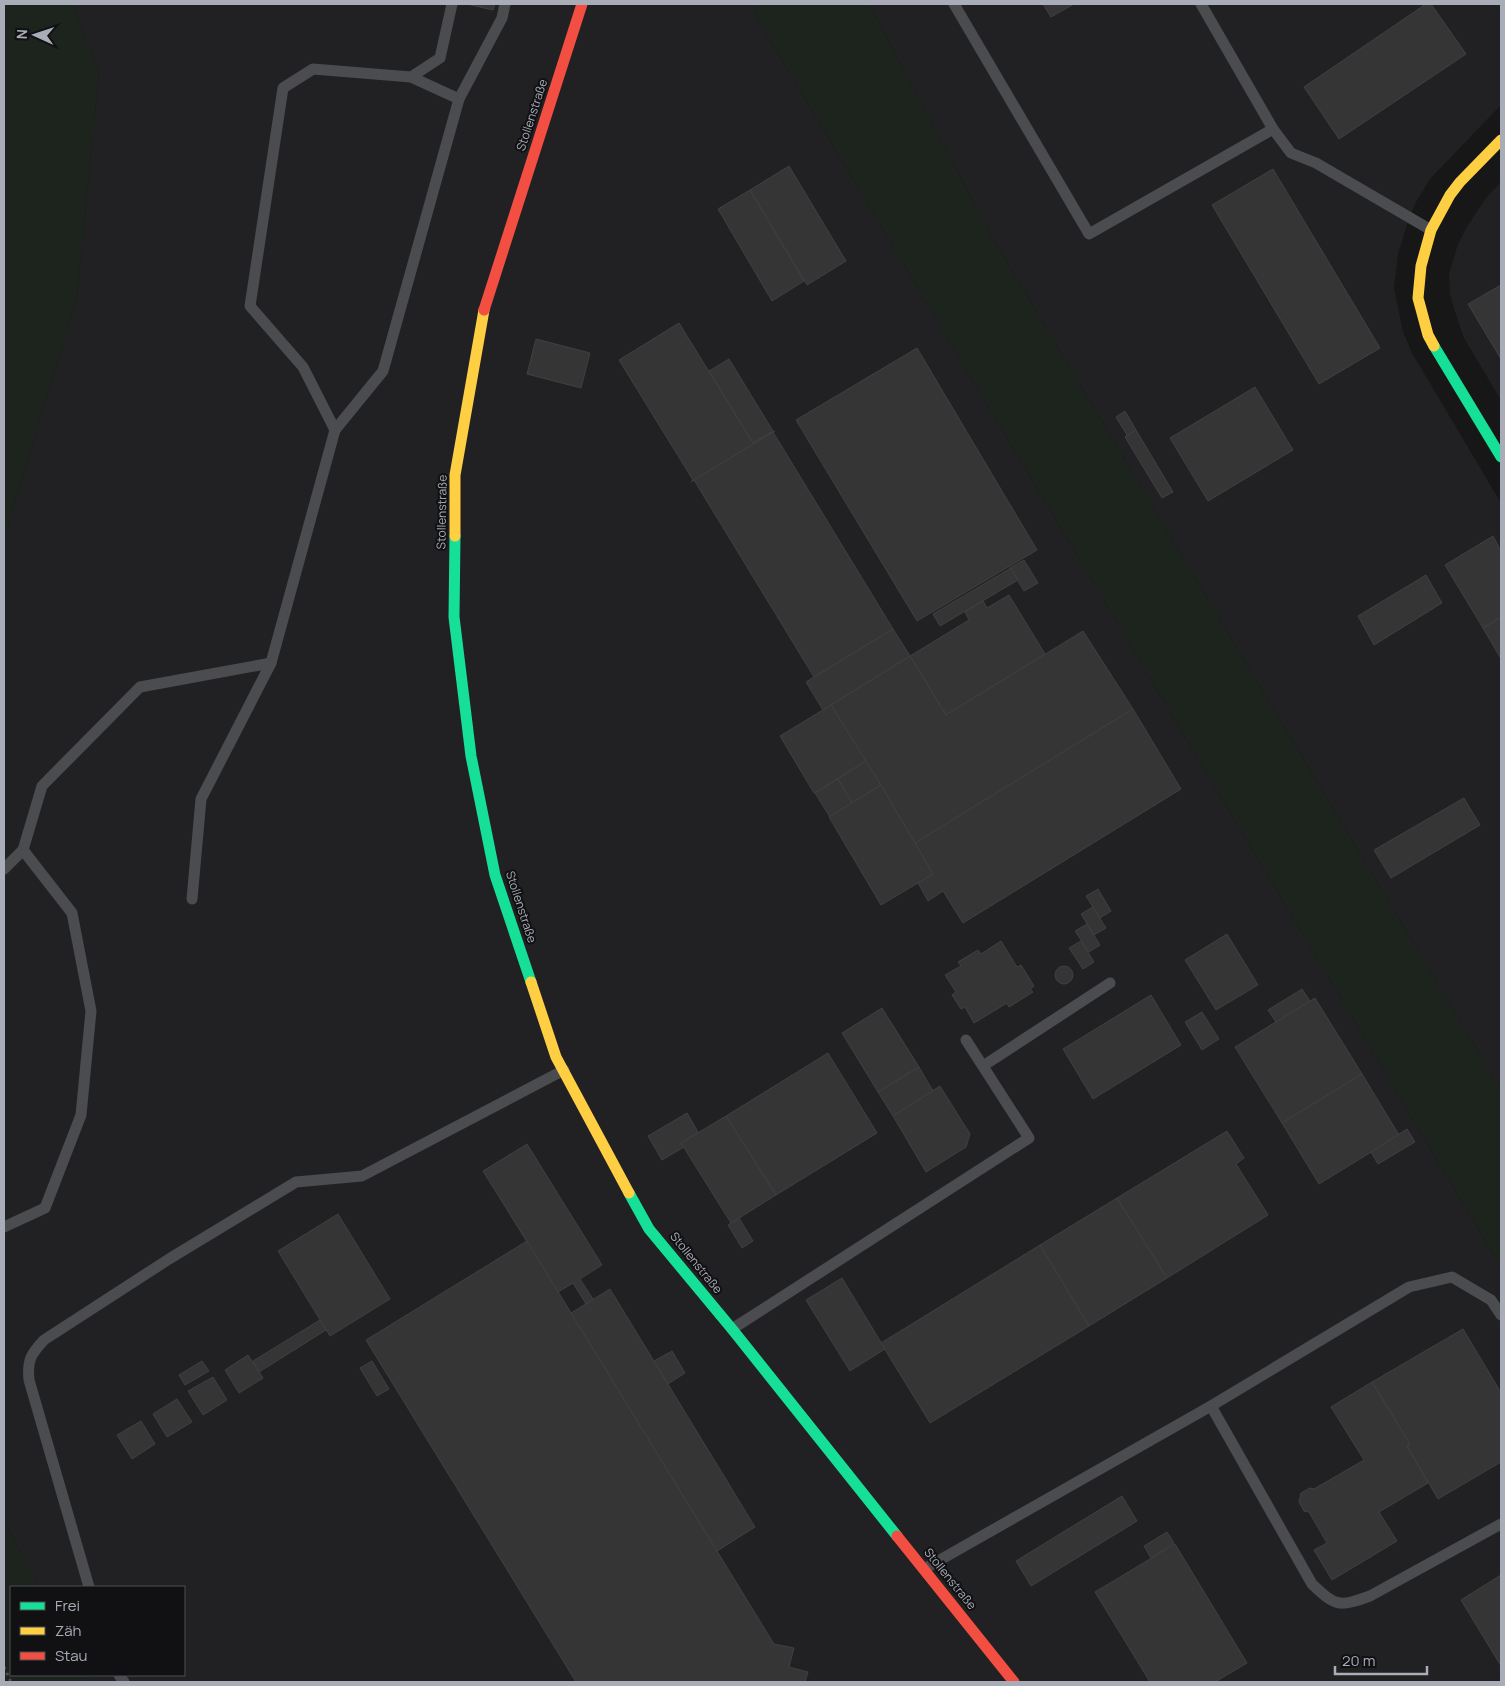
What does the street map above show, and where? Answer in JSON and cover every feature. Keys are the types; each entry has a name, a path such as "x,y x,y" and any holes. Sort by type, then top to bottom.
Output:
{"street":[{"name":"Stollenstraße","path":"582,4 482,315 455,476 454,617 471,756 495,875 556,1057 649,1228 1014,1682"},
{"path":"1501,140 1460,182 1450,195 1431,230 1421,266 1418,298 1428,335 1501,457"}],"lane":[{"path":"410,77 440,58 452,4"},
{"path":"192,899 201,799 271,663 335,430 383,370 459,99 502,18 505,4"},
{"path":"954,4 1089,234 1273,129"},
{"path":"1202,4 1273,129 1291,153 1316,163 1431,230"},
{"path":"335,430 303,367 250,306 283,88 313,69 410,77 459,99"},
{"path":"4,869 23,850 42,786 140,687 271,663"},
{"path":"4,1227 46,1208 81,1115 91,1011 72,913 23,850"},
{"path":"982,1066 1110,983"},
{"path":"732,1329 1029,1138 966,1040"},
{"path":"89,1586 29,1380 28,1365 34,1352 44,1340 169,1259 296,1182 362,1176 564,1070"},
{"path":"924,1568 1211,1406 1409,1287 1452,1277 1491,1300 1501,1315"},
{"path":"1211,1406 1312,1584 1329,1600 1348,1604 1370,1596 1501,1524"}],"path":[{"path":"4,1667 11,1682"}],"shaded area":[{"path":"4,4 72,4 99,71 77,297 4,538"},
{"path":"72,4 753,4 757,18 1501,1267 1501,1682 90,1682 87,1676 185,1676 185,1586 38,1586 4,1521 4,538 77,297 99,71"},
{"path":"753,4 869,4 993,239 1501,1090 1501,1267 757,18"},
{"path":"869,4 1501,4 1501,105 1430,179 1416,202 1398,254 1394,288 1403,332 1412,353 1501,503 1501,1090 993,239"},
{"path":"1501,182 1501,400 1464,338 1450,294 1449,274 1458,244 1468,225 1486,198"},
{"path":"4,1521 38,1586 10,1586 10,1676 87,1676 90,1682 4,1682"}],"building":[{"path":"467,4 495,4 493,10"},
{"path":"1043,4 1074,4 1051,17"},
{"path":"1426,4 1431,4 1466,54 1339,139 1304,87"},
{"path":"789,166 846,261 807,285 750,190"},
{"path":"1273,169 1380,348 1319,384 1212,205"},
{"path":"750,190 804,281 772,301 718,209"},
{"path":"1501,285 1501,359 1468,304"},
{"path":"679,323 753,443 775,431 691,482 693,480 619,360"},
{"path":"536,339 590,353 581,388 527,374"},
{"path":"917,348 1037,550 917,621 796,420"},
{"path":"729,359 773,431 753,443 709,371"},
{"path":"1255,387 1293,450 1208,501 1170,438"},
{"path":"1125,411 1136,430 1125,437 1127,435 1116,417"},
{"path":"1136,430 1173,492 1162,498 1125,437"},
{"path":"773,432 893,629 814,677 694,480"},
{"path":"1493,536 1501,551 1501,617 1483,628 1445,565"},
{"path":"1024,560 1038,583 1024,591 1010,568"},
{"path":"1011,568 1018,580 940,626 933,614"},
{"path":"1426,575 1442,603 1374,645 1358,616"},
{"path":"1009,595 1045,654 946,715 910,656 969,620 965,612 983,601 987,608"},
{"path":"1501,617 1501,659 1483,628"},
{"path":"893,629 910,656 823,710 806,682"},
{"path":"1083,631 1133,709 915,843 831,705 910,656 946,715"},
{"path":"831,705 866,761 814,793 780,736"},
{"path":"1133,709 1181,789 963,923 943,891 928,901 918,883 933,874 915,843"},
{"path":"866,761 881,785 852,803 838,779"},
{"path":"838,779 852,803 830,817 815,793"},
{"path":"881,785 933,874 881,905 829,817"},
{"path":"1464,798 1480,825 1391,878 1374,850"},
{"path":"1098,889 1111,911 1100,918 1086,896"},
{"path":"1093,907 1106,928 1094,935 1081,914"},
{"path":"1087,924 1100,945 1089,952 1075,931"},
{"path":"1227,934 1258,985 1216,1010 1185,960"},
{"path":"1001,941 1017,967 1021,965 1034,986 1030,989 1033,992 1009,1007 1007,1003 974,1023 965,1007 961,1009 952,995 956,992 945,975 961,966 958,962 978,950 981,954"},
{"path":"1081,941 1094,962 1083,969 1069,948"},
{"path":"1064,966 1070,969 1073,975 1070,981 1064,984 1058,981 1055,975 1058,969"},
{"path":"1302,989 1310,1001 1276,1022 1268,1010"},
{"path":"1151,995 1181,1045 1093,1099 1063,1049"},
{"path":"1315,998 1362,1074 1282,1123 1235,1047"},
{"path":"882,1008 919,1067 878,1092 842,1033"},
{"path":"1202,1012 1219,1039 1202,1050 1185,1022"},
{"path":"828,1053 877,1133 776,1195 726,1116"},
{"path":"919,1067 933,1091 893,1116 878,1092"},
{"path":"1362,1074 1399,1135 1319,1184 1282,1123"},
{"path":"940,1086 970,1134 966,1147 926,1172 893,1116"},
{"path":"687,1113 698,1132 681,1143 684,1147 662,1160 648,1136"},
{"path":"726,1116 776,1195 731,1223 681,1143"},
{"path":"1407,1129 1415,1142 1378,1164 1371,1152"},
{"path":"1227,1131 1244,1158 1236,1164 1268,1215 1167,1278 1117,1198"},
{"path":"527,1144 602,1265 580,1279 593,1299 586,1304 573,1283 558,1292 483,1171"},
{"path":"1117,1198 1167,1278 1089,1326 1040,1245"},
{"path":"338,1214 390,1299 330,1336 278,1251"},
{"path":"739,1218 753,1241 742,1248 728,1225"},
{"path":"527,1241 774,1644 794,1648 789,1667 808,1672 805,1682 576,1682 366,1340"},
{"path":"1040,1245 1089,1326 930,1423 881,1343"},
{"path":"842,1278 885,1349 850,1371 806,1300"},
{"path":"610,1289 755,1527 717,1551 571,1313"},
{"path":"320,1320 326,1330 259,1372 253,1361"},
{"path":"1463,1329 1501,1390 1501,1462 1438,1499 1407,1446 1410,1444 1372,1382"},
{"path":"672,1351 685,1373 668,1384 654,1361"},
{"path":"248,1355 263,1378 239,1393 225,1370"},
{"path":"202,1361 209,1371 185,1385 179,1375"},
{"path":"372,1361 389,1389 377,1396 360,1368"},
{"path":"213,1377 227,1400 203,1415 188,1391"},
{"path":"1372,1382 1410,1444 1407,1446 1428,1483 1379,1512 1397,1541 1332,1580 1314,1550 1327,1543 1309,1512 1304,1511 1299,1502 1301,1493 1310,1488 1314,1489 1364,1460 1331,1407"},
{"path":"177,1399 192,1422 167,1437 153,1414"},
{"path":"141,1421 155,1444 132,1459 117,1435"},
{"path":"1122,1496 1137,1521 1031,1586 1016,1561"},
{"path":"1167,1532 1174,1543 1151,1558 1144,1546"},
{"path":"1175,1544 1247,1663 1215,1682 1150,1682 1095,1592"},
{"path":"1501,1575 1501,1666 1461,1600"}],"traffic: fast":[{"path":"1434,346 1501,457"},
{"path":"455,536 454,617 471,756 495,875 531,982"},
{"path":"629,1193 649,1229 732,1329 897,1536"}],"traffic: slow":[{"path":"1434,346 1428,335 1418,298 1421,266 1431,230 1450,195 1460,182 1501,140"},
{"path":"455,536 455,475 484,310"},
{"path":"531,982 556,1057 629,1193"}],"traffic: jam":[{"path":"484,310 582,4"},
{"path":"897,1536 1014,1682"}]}
